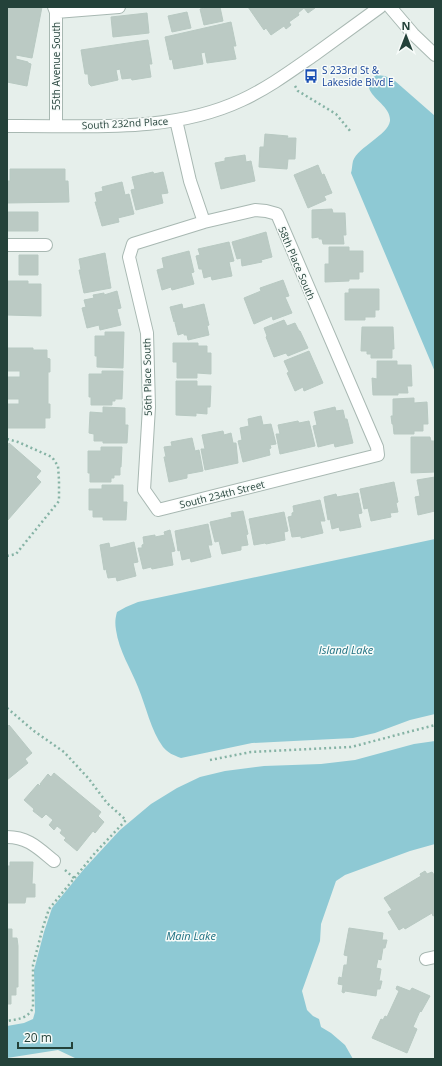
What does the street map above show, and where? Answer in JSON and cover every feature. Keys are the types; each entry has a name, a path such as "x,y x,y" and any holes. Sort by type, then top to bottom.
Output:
{"street":[{"path":"55,10 119,7"},
{"name":"South 232nd Place","path":"7,126 121,126 166,123 206,113 242,100 287,74 380,7"},
{"path":"390,7 413,34 435,55"},
{"name":"55th Avenue South","path":"55,10 56,126"},
{"path":"176,120 190,181 204,222"},
{"name":"58th Place South","path":"204,222 255,210 276,214 377,447 378,455"},
{"name":"56th Place South","path":"158,510 144,490 149,407 147,333 129,257 133,244 204,222"},
{"path":"7,245 46,245"},
{"name":"South 234th Street","path":"158,510 378,455"},
{"path":"7,837 20,838 30,842 54,860"}],"path":[{"path":"287,74 298,91 336,114 351,132"},
{"path":"7,439 18,442 52,457 58,466 59,480 58,501 16,554 7,556"},
{"path":"7,708 34,731 64,752 89,779 107,803 126,820 95,853 49,908 33,965 33,1008 23,1019 7,1021"},
{"path":"210,760 251,752 351,747 435,725"}],"water":[{"path":"377,75 385,76 395,81 435,116 435,372 351,173 353,161 356,156 384,131 390,121 388,112 369,88 369,79"},
{"name":"Island Lake","path":"435,539 435,714 410,720 375,733 353,738 252,743 181,758 171,754 163,747 152,726 138,687 120,645 115,626 117,612 138,602"},
{"name":"Main Lake","path":"435,741 435,844 410,851 345,875 336,881 321,924 320,941 302,991 307,1010 319,1019 321,1027 345,1045 353,1059 77,1059 58,1050 7,1058 7,1026 24,1023 33,1019 35,1012 34,970 52,908 84,869 120,830 151,804 177,788 200,777 225,771 264,766 321,764 355,760 414,744"}],"building":[{"path":"7,7 42,7 32,58 16,55 16,59 31,64 27,86 7,82"},
{"path":"220,7 223,21 204,25 200,9"},
{"path":"248,7 315,8 308,13 304,8 298,13 299,15 289,22 291,25 286,29 284,26 271,35 266,28 264,30"},
{"path":"187,12 191,28 172,32 168,16"},
{"path":"147,13 149,33 113,37 111,17"},
{"path":"231,22 236,46 233,46 236,59 207,63 205,52 201,53 203,64 174,69 172,59 170,60 165,37"},
{"path":"148,40 152,64 149,64 151,77 132,80 131,78 122,79 120,69 116,70 118,80 91,86 89,84 88,74 85,74 81,50"},
{"path":"265,134 296,138 295,159 288,159 287,169 259,167 260,147 264,147"},
{"path":"245,155 246,162 251,161 255,181 221,189 215,163 225,161 225,158"},
{"path":"318,165 322,175 324,174 332,193 324,196 326,200 308,208 294,175"},
{"path":"10,169 65,169 65,181 68,181 69,202 7,203 7,181 10,181"},
{"path":"153,172 154,174 163,172 168,193 161,194 163,203 136,210 131,190 135,189 132,177"},
{"path":"122,182 125,195 129,194 134,214 118,218 119,222 102,226 95,202 97,202 95,193 103,191 102,187"},
{"path":"332,209 333,213 345,213 346,235 343,235 344,244 323,244 322,239 319,239 319,237 312,238 312,210"},
{"path":"7,212 38,212 38,231 7,231"},
{"path":"266,232 272,257 261,260 262,262 242,266 241,258 237,259 232,242"},
{"path":"229,242 234,261 229,262 232,276 212,280 211,276 204,278 202,269 199,269 196,256 200,255 198,249"},
{"path":"329,247 349,247 349,251 363,251 363,272 359,272 359,279 325,282 325,264 329,264"},
{"path":"189,251 194,272 191,273 194,284 172,290 171,287 162,290 157,270 164,268 162,258"},
{"path":"105,253 111,288 84,293 79,270 81,270 79,259"},
{"path":"19,255 38,255 38,275 19,275"},
{"path":"283,280 289,296 285,297 292,313 273,320 272,316 254,324 244,298 261,291 260,288"},
{"path":"7,281 28,281 28,284 41,284 41,316 7,315"},
{"path":"349,289 379,289 379,310 375,310 375,317 365,317 365,320 345,320 345,293 349,293"},
{"path":"117,291 121,308 117,309 121,325 100,330 99,325 87,328 82,308 86,307 84,300 94,298 93,295 104,293 104,295"},
{"path":"182,304 183,309 204,304 209,325 207,326 209,335 188,340 187,335 184,335 184,333 178,335 175,323 176,321 174,322 170,307"},
{"path":"284,320 287,326 295,323 308,348 288,356 286,353 274,357 264,328"},
{"path":"362,327 393,327 394,349 392,349 392,358 371,358 371,354 367,354 367,351 361,351"},
{"path":"105,332 124,332 123,368 97,367 97,356 95,356 95,336 105,336"},
{"path":"173,343 198,343 198,346 207,346 207,353 211,353 211,374 197,373 197,378 177,378 177,362 173,362"},
{"path":"7,348 33,348 33,350 47,350 47,358 50,359 50,372 48,372 48,404 50,404 50,418 45,418 45,428 7,428 7,404 19,404 19,399 7,399 7,377 20,377 20,371 7,371"},
{"path":"309,351 323,383 304,391 303,387 295,391 287,373 289,372 284,361"},
{"path":"377,361 397,361 397,365 411,365 412,386 407,386 408,393 398,393 398,395 373,395 372,378 377,379"},
{"path":"102,371 123,371 122,399 115,399 115,401 112,401 112,405 91,405 91,397 89,397 89,374 102,374"},
{"path":"176,381 197,381 197,386 211,386 210,407 207,407 207,414 196,413 196,416 176,415"},
{"path":"414,398 414,403 427,402 428,424 423,424 423,431 414,431 414,434 394,434 391,416 393,416 393,399"},
{"path":"103,407 125,408 125,425 128,425 127,443 103,443 103,441 94,441 94,434 89,433 90,412 103,413"},
{"path":"335,407 336,411 343,410 345,419 347,419 353,443 335,447 334,443 318,447 313,426 317,425 314,412"},
{"path":"261,416 263,425 271,424 276,444 270,445 270,455 243,462 238,441 242,440 240,428 249,426 248,419"},
{"path":"298,421 299,423 309,421 315,446 280,454 276,434 280,434 278,425"},
{"path":"223,431 224,435 231,433 233,443 236,443 238,463 205,470 201,449 205,449 202,435"},
{"path":"411,437 430,437 431,441 435,441 435,472 411,473"},
{"path":"192,438 195,451 199,450 203,471 187,474 187,478 169,482 164,457 166,457 164,447 172,446 171,442"},
{"path":"9,443 41,471 36,477 41,482 7,521 7,449"},
{"path":"101,447 122,447 120,475 114,475 114,478 111,478 111,482 90,482 90,473 88,473 88,451 101,451"},
{"path":"435,477 435,511 418,515 415,497 420,496 417,480"},
{"path":"394,482 398,502 396,503 398,512 390,513 391,517 371,521 368,508 364,509 360,489"},
{"path":"102,485 123,485 123,502 127,502 126,520 103,520 103,517 93,517 93,510 89,510 89,489 102,489"},
{"path":"358,493 362,513 358,514 361,527 340,531 339,527 332,529 330,519 328,520 324,497 336,494 337,497"},
{"path":"320,500 325,521 320,521 323,533 301,538 301,536 292,537 288,517 292,516 292,513 294,512 293,506"},
{"path":"243,511 248,534 246,535 248,545 241,546 241,550 222,554 219,541 215,542 210,522 232,517 231,513"},
{"path":"284,512 288,531 284,532 285,540 254,545 249,519"},
{"path":"208,524 212,545 208,545 211,557 191,562 190,558 182,560 180,550 178,551 175,531"},
{"path":"170,530 175,551 171,552 173,565 143,569 138,548 142,548 142,545 144,544 143,537 165,535 164,532"},
{"path":"134,542 138,562 133,563 136,576 117,581 116,577 108,578 106,569 104,570 100,545 109,543 110,548"},
{"path":"9,725 32,753 25,759 28,763 7,780 7,727"},
{"path":"54,773 101,812 98,816 104,822 95,833 93,831 77,851 64,840 66,838 60,833 62,830 57,826 54,830 49,825 53,820 46,814 42,818 33,811 34,809 24,800 38,784 40,786 41,785 40,784 48,774 51,777"},
{"path":"10,862 33,862 32,884 35,884 35,897 26,897 25,903 7,903 7,866 10,866"},
{"path":"425,871 427,874 432,872 435,876 435,915 433,916 432,913 405,929 404,927 399,930 388,912 392,910 384,898 421,876 420,874"},
{"path":"349,928 383,933 382,940 387,940 385,948 383,948 381,960 378,959 376,968 381,969 379,981 382,981 380,989 377,989 376,996 345,991 344,993 342,992 343,985 338,984 339,977 342,978 344,965 347,965 348,956 344,955"},
{"path":"7,929 12,929 12,938 17,938 18,946 18,987 16,987 16,995 11,995 11,1004 7,1004"},
{"path":"397,986 410,991 412,988 430,996 421,1012 420,1011 413,1027 417,1029 407,1053 372,1038 381,1019 383,1020 385,1016 387,1017 399,991 396,989"}],"place":[{"name":"S 233rd St & Lakeside Blvd E","path":"311,76"}]}
